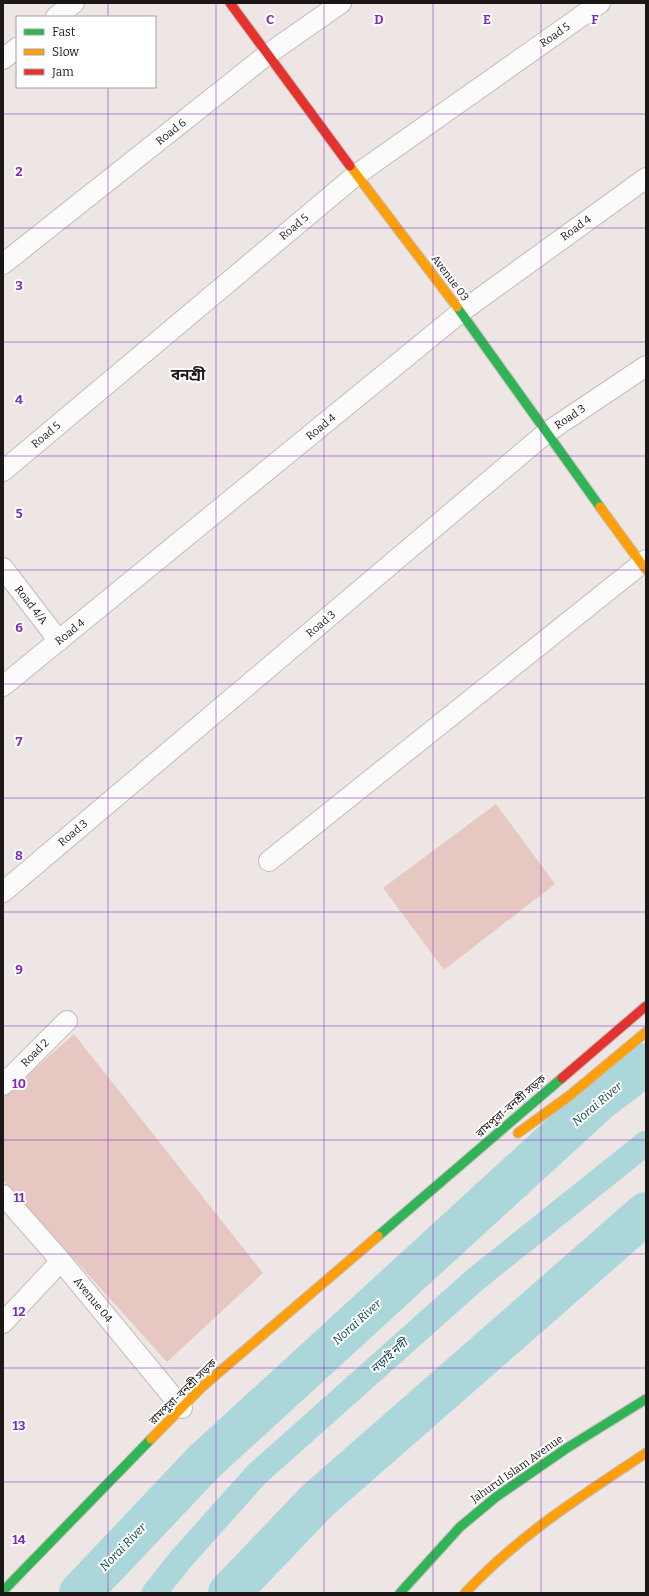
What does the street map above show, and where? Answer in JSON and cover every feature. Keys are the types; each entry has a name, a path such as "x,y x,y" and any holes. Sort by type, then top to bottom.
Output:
{"street":[{"path":"57,16 74,3"},
{"name":"Avenue 03","path":"230,3 356,175 460,312 546,433 644,564"},
{"name":"Road 6","path":"3,264 268,54 341,3"},
{"name":"Road 5","path":"3,471 356,175 600,3"},
{"path":"3,59 16,49"},
{"name":"Road 4","path":"3,686 460,312 646,178"},
{"name":"Road 3","path":"3,892 546,433 646,366"},
{"path":"268,861 644,564"},
{"name":"Road 4/A","path":"3,568 59,641"},
{"name":"রামপুরা-বনশ্রী সড়ক","path":"3,1591 203,1386 646,1006"},
{"name":"Road 2","path":"3,1085 67,1021"},
{"path":"512,1137 569,1096 646,1032"},
{"name":"রামপুরা-বনশ্রী সড়ক","path":"392,1223 487,1155"},
{"name":"Avenue 04","path":"3,1195 61,1261 182,1408"},
{"path":"3,1323 61,1261"},
{"name":"Jahurul Islam Avenue","path":"400,1593 460,1527 496,1497 567,1448 646,1399"},
{"path":"465,1593 494,1563 533,1530 646,1453"}],"shaded area":[{"path":"496,804 555,884 444,970 383,888"},
{"path":"74,1034 263,1273 167,1362 3,1180 3,1097"}],"waterway":[{"name":"Norai River","path":"80,1593 204,1462 599,1100 646,1064"},
{"name":"নড়াই নদী","path":"154,1593 181,1559 257,1474 477,1278 646,1143"},
{"name":"Norai River","path":"229,1593 317,1501 646,1213"}],"traffic: fast":[{"path":"457,307 600,507"},
{"path":"378,1236 562,1078"},
{"path":"400,1593 460,1527 496,1497 567,1448 646,1399"},
{"path":"3,1591 151,1439"}],"traffic: slow":[{"path":"350,166 457,307"},
{"path":"600,507 646,570"},
{"path":"518,1133 569,1096 646,1032"},
{"path":"151,1439 203,1386 378,1236"},
{"path":"465,1593 485,1572 528,1535 574,1501 646,1453"}],"traffic: jam":[{"path":"230,3 350,166"},
{"path":"562,1078 646,1006"}],"district":[{"name":"বনশ্রী","path":"188,375"}]}
